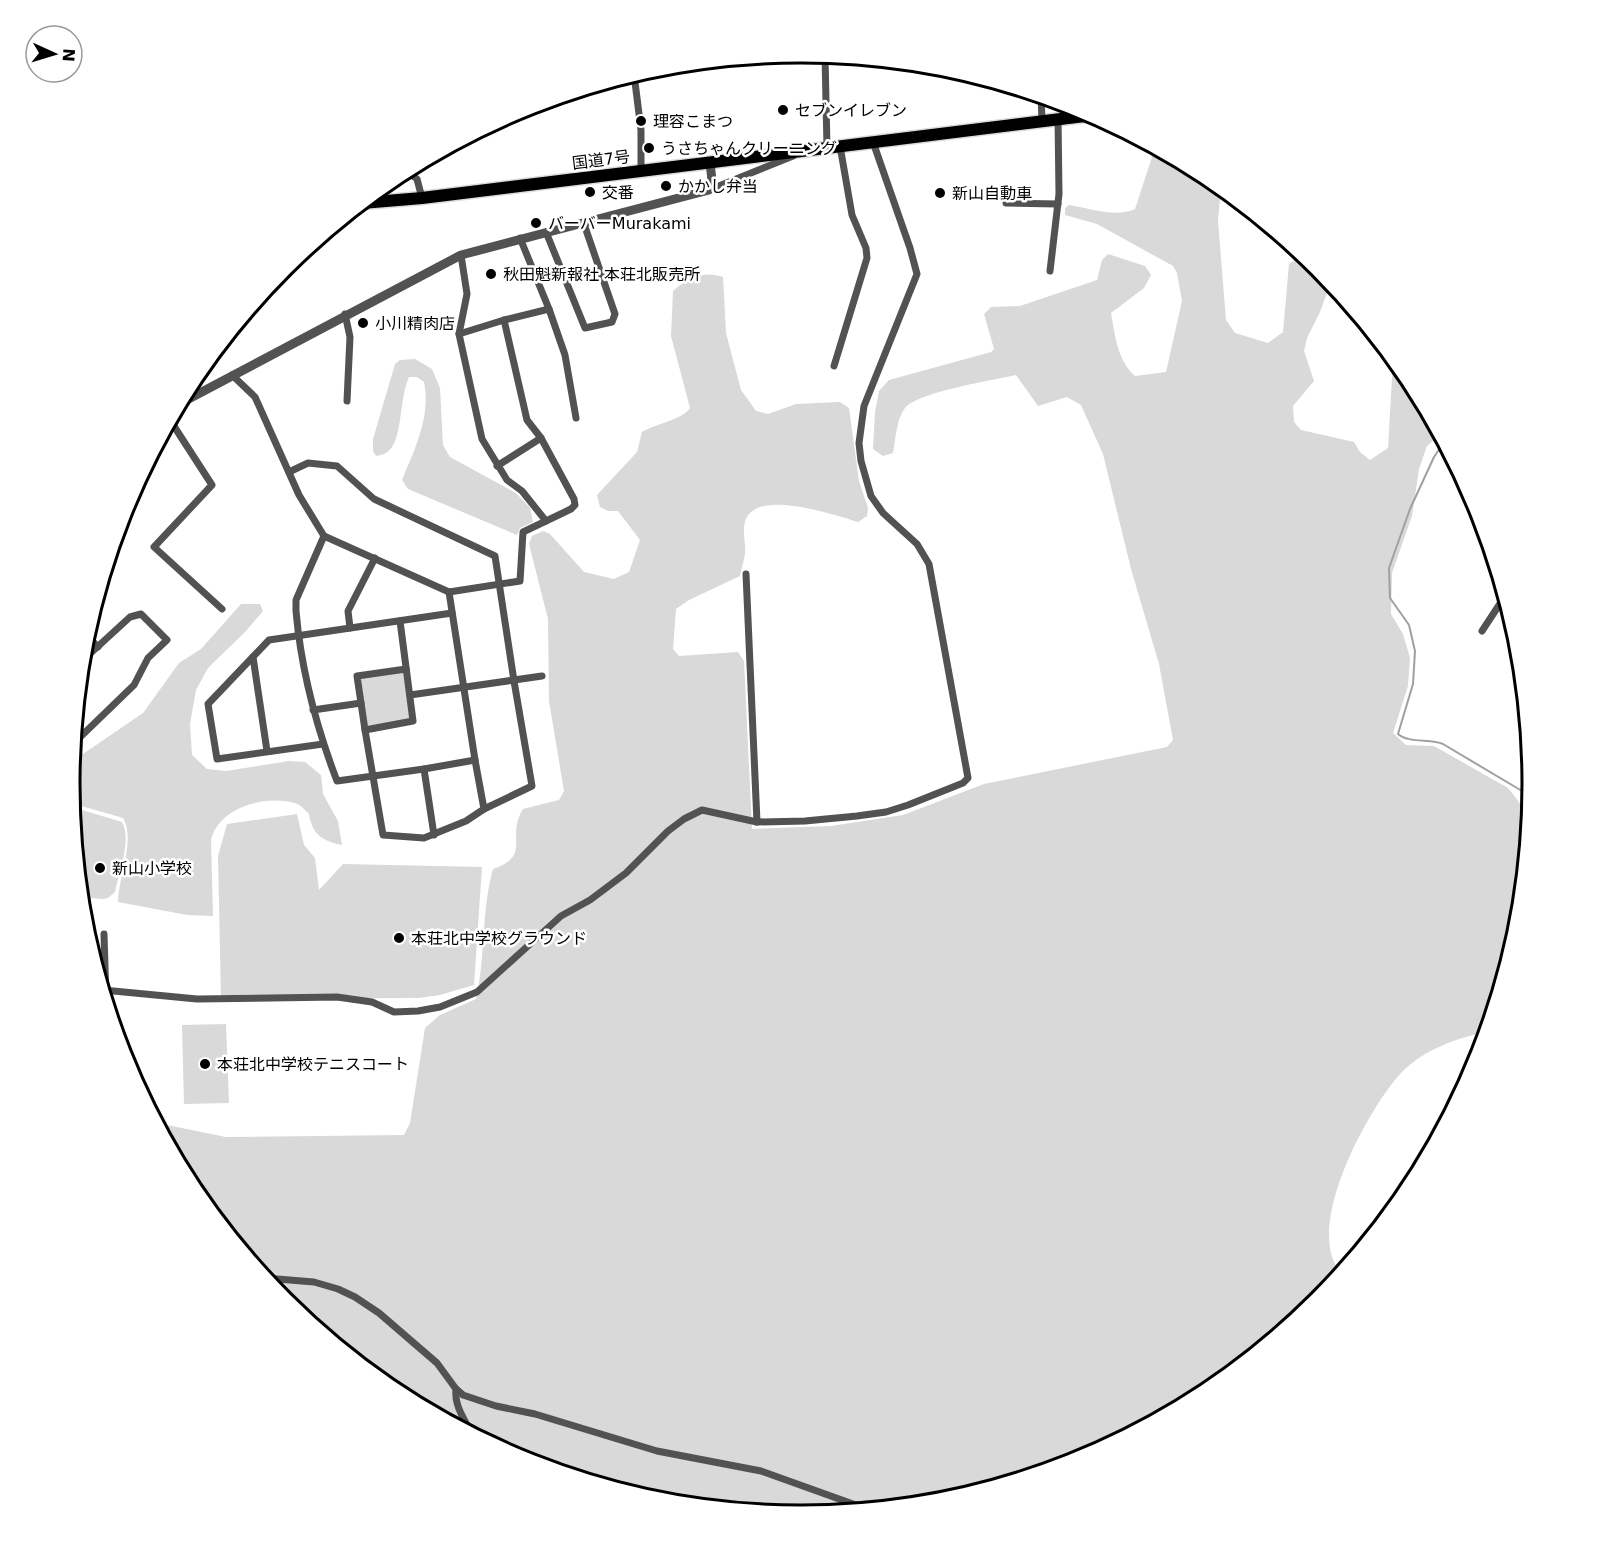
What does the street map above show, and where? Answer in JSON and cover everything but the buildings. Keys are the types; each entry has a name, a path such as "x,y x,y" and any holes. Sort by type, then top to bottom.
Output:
{"highway":[{"name":"国道7号","path":"376,202 641,172 1074,117"}],"street":[{"path":"826,64 833,147 852,215 866,248 867,258 834,366"},
{"path":"636,83 641,130 641,172"},
{"path":"1041,104 1042,120"},
{"path":"1050,271 1058,204 1058,118"},
{"path":"111,992 197,999 337,997 372,1002 394,1012 440,1007 477,992 561,916 590,900 626,873 684,819 702,810 757,822 805,821 886,812 938,795 963,783 968,778 929,564 917,544 883,513 871,496 861,461 859,443 864,406 917,274 873,142"},
{"path":"196,395 345,314 461,255 708,190 810,150"},
{"path":"708,190 712,180 710,163"},
{"path":"414,177 417,179 422,198"},
{"path":"1006,202 1058,204"},
{"path":"546,232 585,328 597,326 612,322 615,314 584,224"},
{"path":"520,238 565,355 576,418"},
{"path":"461,255 467,294 459,334 482,439 507,480 522,491 546,521"},
{"path":"459,334 549,309"},
{"path":"345,314 350,338 347,401"},
{"path":"232,375 255,397 299,495 324,536 449,592 520,580 523,532 575,505 574,499 541,438 527,420 504,320"},
{"path":"175,427 212,485 154,547 222,609"},
{"path":"497,466 541,438"},
{"path":"289,472 308,463 337,466 374,499 495,556 532,786 434,835 424,838 384,835 357,676 406,669"},
{"path":"324,536 296,600 299,635 314,710 323,744 337,780 424,770 474,760"},
{"path":"350,628 348,611 375,558"},
{"path":"746,574 757,822"},
{"path":"449,592 474,760 484,809"},
{"path":"1482,631 1499,605"},
{"path":"323,744 217,759 208,704 269,640 452,613"},
{"path":"82,735 134,685 148,658 167,639 141,614 130,617 92,652"},
{"path":"365,730 413,722 400,621"},
{"path":"94,642 99,647"},
{"path":"253,657 267,751"},
{"path":"410,695 542,676"},
{"path":"314,710 361,703"},
{"path":"424,770 434,835"},
{"path":"104,934 105,969"},
{"path":"277,1279 314,1282 355,1297 379,1313 437,1363 463,1395 657,1451 761,1471 850,1503"},
{"path":"456,1389 455,1397 466,1422"}],"shaded area":[{"path":"1153,155 1220,198 1218,221 1226,320 1235,333 1268,343 1283,332 1289,264 1295,260 1327,292 1307,338 1304,351 1314,381 1293,406 1294,422 1301,430 1354,442 1360,452 1370,460 1388,448 1392,372 1434,440 1427,446 1419,469 1412,516 1392,573 1391,614 1403,634 1410,658 1408,686 1393,733 1406,745 1434,746 1508,788 1521,806 1516,878 1508,925 1497,971 1477,1035 1452,1042 1419,1058 1401,1073 1372,1113 1357,1140 1334,1200 1329,1228 1331,1253 1337,1265 1311,1294 1240,1356 1202,1383 1120,1431 1033,1467 942,1491 895,1499 801,1505 707,1499 660,1491 569,1467 482,1431 440,1408 362,1356 291,1294 229,1223 202,1185 166,1125 226,1137 404,1135 410,1123 425,1028 440,1015 476,999 489,885 493,869 505,864 515,852 516,829 523,809 559,800 564,791 549,701 548,619 529,544 532,536 543,531 550,534 584,572 614,579 629,572 640,540 618,511 608,511 600,507 597,495 637,452 642,432 681,416 690,408 671,336 673,291 696,276 710,274 723,277 726,333 741,390 756,411 768,414 796,404 840,402 849,408 859,481 868,508 867,516 858,522 800,507 767,505 755,509 745,521 745,554 740,576 689,600 676,609 673,649 679,656 738,652 744,661 752,829 831,826 903,815 984,784 1167,747 1173,740 1159,664 1131,569 1103,454 1081,405 1067,397 1038,406 1016,375 975,383 913,402 905,408 900,418 893,453 883,456 873,449 875,412 879,391 889,380 991,352 994,349 984,314 991,307 1020,306 1097,280 1102,260 1108,254 1145,266 1151,275 1144,288 1111,313 1118,347 1124,362 1135,376 1166,372 1182,301 1177,273 1173,266 1097,224 1065,215 1065,208 1069,205 1120,213 1135,209"},
{"path":"415,359 432,369 440,388 443,445 450,457 516,493 530,508 533,522 520,528 517,535 408,489 402,480 424,420 426,395 424,382 417,377 409,377 406,385 398,433 392,447 379,456 376,456 373,451 373,439 395,364 400,360"},
{"path":"241,604 260,604 263,611 208,668 196,690 190,724 192,755 207,769 226,771 289,761 305,762 321,775 323,794 338,821 342,845 320,836 310,821 309,814 294,803 257,802 233,812 223,819 211,840 213,916 187,915 118,902 127,847 127,827 123,818 81,806 81,755 143,713 179,663 201,649"},
{"path":"406,669 413,721 365,730 357,676"},
{"name":"新山小学校","path":"81,810 122,822 125,829 124,856 115,892 108,898 89,898"},
{"path":"297,814 304,845 315,858 319,890 343,864 482,867 474,985 440,995 419,998 221,999 218,856 227,824"},
{"name":"本荘北中学校テニスコート","path":"226,1024 229,1103 184,1104 182,1025"}],"waterway":[{"path":"1439,449 1410,509 1389,568 1390,598 1409,625 1415,651 1413,684 1398,734 1407,739 1443,744 1522,791"}],"place":[{"name":"セブンイレブン","path":"783,110"},
{"name":"理容こまつ","path":"641,121"},
{"name":"うさちゃんクリーニング","path":"649,148"},
{"name":"かかし弁当","path":"666,186"},
{"name":"交番","path":"590,192"},
{"name":"新山自動車","path":"940,193"},
{"name":"バーバーMurakami","path":"536,223"},
{"name":"秋田魁新報社 本荘北販売所","path":"491,274"},
{"name":"小川精肉店","path":"363,323"},
{"name":"新山小学校","path":"100,868"},
{"name":"本荘北中学校グラウンド","path":"399,938"},
{"name":"本荘北中学校テニスコート","path":"205,1064"}]}
